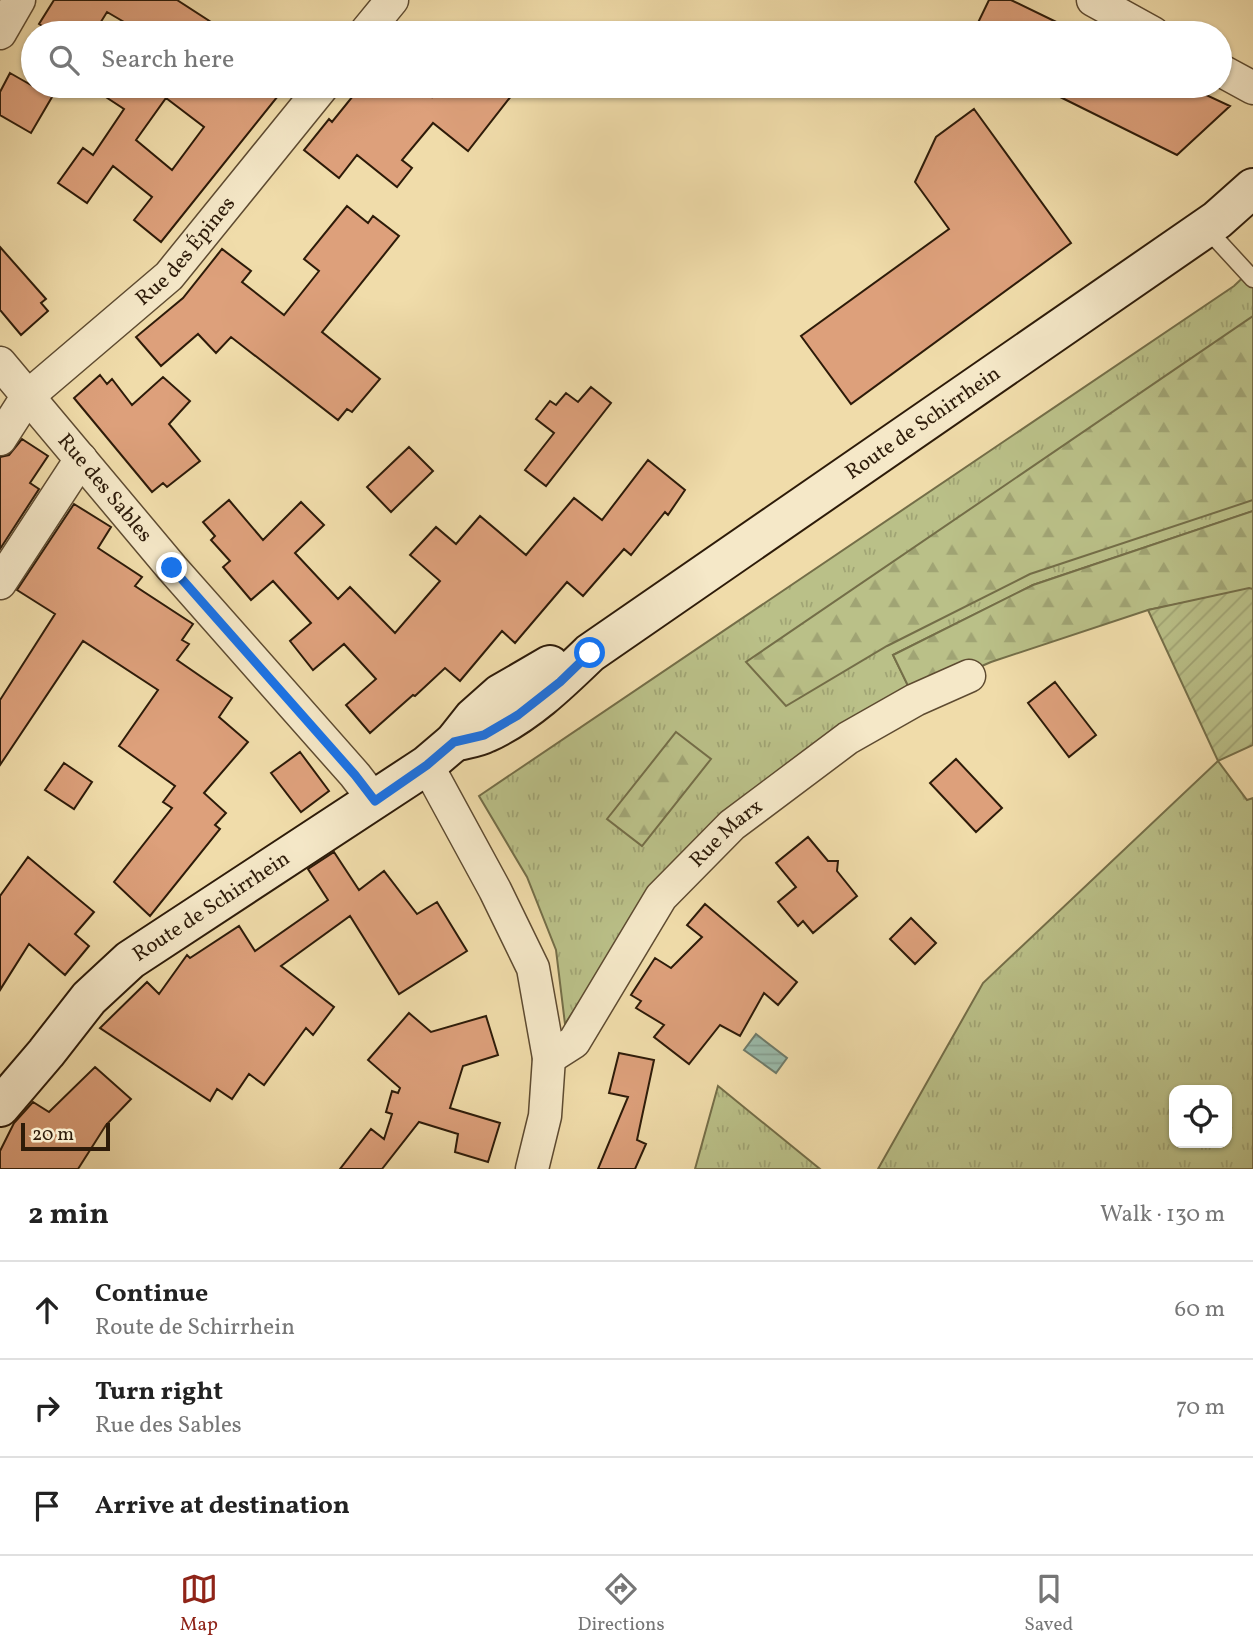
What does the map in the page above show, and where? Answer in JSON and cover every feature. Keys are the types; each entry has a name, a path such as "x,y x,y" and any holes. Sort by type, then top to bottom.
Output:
{"street":[{"path":"0,33 19,0"},
{"path":"375,21 392,0"},
{"path":"1093,0 1131,21"},
{"path":"1232,77 1253,88"},
{"name":"Rue des Épines","path":"0,439 27,397 169,276 313,98"},
{"name":"Route de Schirrhein","path":"0,1107 46,1054 89,998 130,960 375,801 442,767 484,735 518,715 560,682 590,653 1206,228 1253,188"},
{"name":"Rue des Sables","path":"0,363 172,568 375,801"},
{"path":"0,583 81,459"},
{"name":"Rue Marx","path":"549,1058 574,1042 661,897 732,825 848,738 915,701 969,676"},
{"path":"442,767 533,968 549,1058 545,1116 532,1169"}],"lane":[{"path":"1206,228 1253,279"}],"green space":[{"path":"1253,268 1253,511 1033,585 893,655 913,696 659,879 565,1024 556,950 527,877 479,796 1234,286"},
{"path":"1253,316 1253,500 1030,574 887,646 786,706 746,662"},
{"path":"1253,511 1253,589 1148,610 991,662 913,696 893,655 1033,585"},
{"path":"1253,589 1253,745 1218,761 1148,610"},
{"path":"676,732 711,759 642,846 607,819"},
{"path":"1218,761 1247,800 1253,798 1253,1169 878,1169 983,983"},
{"path":"718,1086 820,1169 695,1169"}],"shaded area":[{"path":"756,1034 787,1058 776,1073 744,1050"}],"building":[{"path":"54,0 177,0 209,21 122,21 107,12 101,21 41,21"},
{"path":"989,0 1011,0 1054,21 979,21"},
{"path":"10,73 21,79 21,98 51,98 31,133 0,115 0,92"},
{"path":"107,98 166,98 276,98 161,242 134,220 152,197 113,166 87,203 58,183 83,148 93,155 124,109","holes":["166,98 204,127 172,170 136,140"]},
{"path":"351,98 510,98 468,151 433,123 402,160 412,168 397,187 357,155 339,178 304,150 329,119 332,122"},
{"path":"1062,98 1213,98 1230,106 1177,155"},
{"path":"974,109 1071,243 851,404 801,336 949,229 915,182 936,137"},
{"path":"347,206 368,223 373,216 399,236 322,332 380,379 352,412 347,409 338,420 231,337 216,353 198,334 161,366 136,337 183,298 222,249 251,271 242,282 284,315 319,271 304,259"},
{"path":"0,247 46,299 41,303 48,311 21,335 0,310"},
{"path":"100,375 107,384 112,379 132,405 163,377 190,401 169,424 200,461 167,487 163,483 152,492 74,398"},
{"path":"591,387 611,403 546,486 525,470 554,433 536,419 550,401 556,405 566,393 578,402"},
{"path":"22,439 48,456 30,483 39,489 0,549 0,457 9,455"},
{"path":"409,447 433,471 391,512 367,487"},
{"path":"648,460 685,490 668,515 665,512 631,555 624,549 583,596 567,582 515,643 502,631 460,681 445,668 370,733 346,705 376,679 344,644 313,670 290,641 311,623 273,581 251,600 223,567 230,561 211,540 215,536 203,522 229,500 263,540 301,502 324,525 295,553 338,599 350,587 395,633 440,581 410,555 436,527 456,544 480,516 526,555 574,498 602,520"},
{"path":"74,504 111,527 98,548 142,577 135,586 193,624 182,640 189,644 177,660 232,698 219,717 248,742 204,793 226,813 215,825 220,829 150,916 114,882 172,808 163,802 175,786 119,746 158,690 83,641 0,765 0,700 55,614 17,590"},
{"path":"1055,682 1096,735 1069,757 1028,703"},
{"path":"300,752 329,791 301,812 271,773"},
{"path":"956,759 1002,808 976,832 930,783"},
{"path":"64,763 92,782 74,809 45,790"},
{"path":"808,837 828,861 838,861 837,871 857,896 813,933 803,921 798,926 778,902 796,887 776,863"},
{"path":"334,852 359,890 384,871 417,914 437,902 467,951 399,994 350,916 281,966 334,1007 313,1035 306,1028 264,1085 249,1074 232,1099 217,1089 210,1101 100,1028 147,982 159,994 187,955 190,958 239,926 255,951 328,900 308,869"},
{"path":"28,857 94,912 75,934 89,946 65,975 29,944 0,990 0,896"},
{"path":"705,904 797,982 778,1005 764,993 740,1036 720,1025 689,1064 654,1037 664,1025 636,1008 641,1001 631,995 655,958 671,968 702,937 687,925"},
{"path":"911,918 936,943 915,964 890,939"},
{"path":"409,1013 431,1032 486,1016 498,1055 463,1066 450,1108 500,1123 488,1162 455,1152 458,1134 419,1122 382,1169 340,1169 371,1129 384,1139 392,1114 386,1112 392,1091 398,1093 400,1088 368,1060"},
{"path":"619,1053 654,1060 637,1140 646,1144 635,1169 598,1169 628,1097 609,1093"},
{"path":"95,1067 131,1099 106,1125 78,1169 0,1169 0,1151 14,1123 33,1102 49,1112"}],"route":[{"path":"172,568 375,801 427,765 454,742 484,735 518,715 560,682 590,653"}]}
